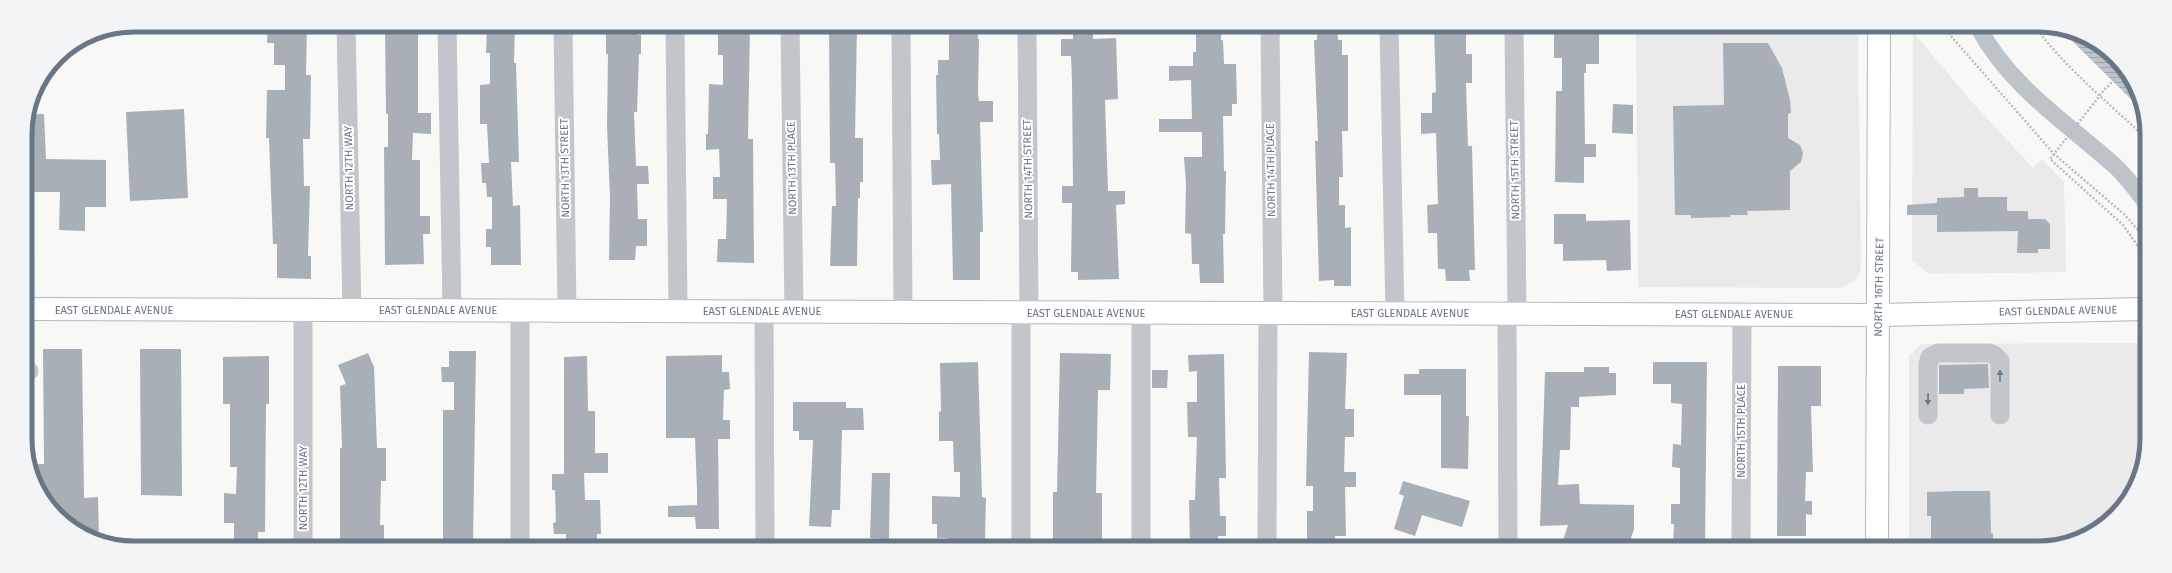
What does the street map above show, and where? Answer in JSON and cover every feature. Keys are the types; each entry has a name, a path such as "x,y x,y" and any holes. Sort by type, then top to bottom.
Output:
{"main road":[{"name":"NORTH 16TH STREET","path":"1877,541 1879,32"},
{"name":"EAST GLENDALE AVENUE","path":"32,309 1742,314 1879,314 2140,309"}],"street":[{"name":"NORTH 12TH WAY","path":"346,32 352,310"},
{"path":"447,32 452,310"},
{"name":"NORTH 13TH STREET","path":"563,32 567,311"},
{"path":"675,32 678,311"},
{"name":"NORTH 13TH PLACE","path":"790,32 794,311"},
{"path":"901,32 903,312"},
{"name":"NORTH 14TH STREET","path":"1021,541 1025,312 1027,32"},
{"name":"NORTH 14TH PLACE","path":"1267,541 1271,313 1270,32"},
{"path":"1389,32 1395,313"},
{"name":"NORTH 15TH STREET","path":"1508,541 1512,313 1514,32"},
{"name":"NORTH 12TH WAY","path":"303,310 303,541"},
{"path":"520,311 520,541"},
{"path":"764,311 765,541"},
{"path":"1141,313 1142,541"},
{"name":"NORTH 15TH PLACE","path":"1741,541 1742,314"},
{"path":"1928,415 1928,364 1930,357 1938,353 1988,353 2000,361 2000,415"}],"path":[{"path":"1947,32 2054,154 2125,215 2140,232"},
{"path":"2038,32 2044,40 2100,96 2140,132"},
{"path":"2120,74 2105,89 2050,159 2123,225 2140,249"}],"shaded area":[{"path":"1636,32 1858,32 1861,262 1860,272 1855,280 1841,288 1638,287"},
{"path":"1913,32 1972,102 2033,168 2042,159 2064,182 2066,272 1929,274 1912,260"},
{"path":"2067,36 2083,42 2095,49 2110,62 2126,83 2136,104"},
{"path":"2140,343 2139,452 2135,472 2119,501 2095,524 2083,531 2065,538 2045,541 1909,541 1909,356 1921,344"}],"building":[{"path":"268,32 307,32 306,75 311,75 310,139 303,139 304,186 310,186 308,256 311,256 311,279 277,278 277,244 273,244 269,138 266,138 267,90 285,90 285,65 274,65 274,43 267,43"},
{"path":"385,32 418,32 418,113 431,113 431,134 413,133 412,160 420,160 420,216 430,216 430,234 423,234 424,264 385,265 384,147 388,147 388,114 386,114"},
{"path":"487,32 515,32 514,63 516,63 519,162 511,162 513,206 520,205 521,265 491,265 491,247 486,247 486,229 492,229 492,197 487,197 486,183 482,183 481,163 489,163 487,124 480,124 480,85 490,84 490,53 486,53"},
{"path":"606,32 637,32 637,35 641,35 637,112 634,112 636,166 648,166 649,184 637,184 638,219 647,219 647,246 636,246 635,260 609,260 610,198 607,126 608,54 606,54"},
{"path":"718,32 750,32 748,139 753,139 754,263 717,262 718,239 726,239 727,199 713,199 713,177 720,177 719,149 706,150 706,134 708,134 709,84 723,85 723,55 718,55"},
{"path":"829,32 857,32 855,138 863,138 863,182 860,182 860,198 858,198 857,266 830,266 832,206 836,206 835,163 830,163"},
{"path":"949,32 977,32 979,39 979,101 993,101 993,122 980,122 983,232 980,232 980,280 953,280 951,184 932,185 931,160 940,160 939,134 937,134 936,75 938,75 938,60 949,60"},
{"path":"1073,32 1093,32 1093,39 1116,38 1118,99 1105,100 1108,191 1125,191 1125,204 1116,205 1119,279 1078,280 1078,272 1071,272 1072,203 1062,203 1062,186 1073,186 1071,56 1061,56 1061,39 1073,39"},
{"path":"1196,32 1221,32 1221,40 1223,40 1224,64 1236,64 1237,104 1232,104 1232,116 1223,116 1224,171 1226,171 1225,234 1223,234 1224,283 1200,283 1199,264 1192,264 1191,234 1185,233 1186,183 1184,157 1202,157 1202,132 1159,132 1159,119 1192,119 1191,80 1169,81 1169,66 1193,66 1193,52 1196,52"},
{"path":"1317,32 1337,32 1338,40 1342,40 1342,55 1348,55 1348,131 1342,131 1343,177 1339,177 1339,205 1345,205 1345,228 1351,227 1351,286 1334,286 1334,280 1319,281 1315,141 1318,141 1314,40 1317,40"},
{"path":"1434,32 1466,32 1466,54 1472,54 1472,83 1466,83 1468,146 1472,146 1475,270 1469,270 1470,281 1446,281 1445,269 1438,269 1437,233 1428,233 1427,205 1438,204 1436,133 1421,134 1421,113 1432,113 1432,93 1436,92"},
{"path":"1554,32 1599,32 1599,64 1586,64 1586,73 1584,73 1585,144 1596,144 1596,157 1584,157 1584,183 1555,182 1556,91 1562,91 1562,58 1554,58"},
{"path":"1723,43 1768,43 1782,68 1790,100 1791,113 1788,114 1788,138 1800,145 1803,153 1801,162 1790,171 1790,210 1747,211 1748,215 1730,215 1730,217 1691,218 1691,215 1675,215 1673,106 1724,105"},
{"path":"1613,104 1633,105 1633,134 1612,133"},
{"path":"184,109 188,198 130,201 126,112"},
{"path":"34,114 44,114 46,159 106,160 106,207 85,207 85,231 59,230 60,192 32,192 32,127"},
{"path":"1964,188 1978,188 1978,197 2007,197 2007,211 2028,211 2028,219 2045,219 2050,224 2050,249 2038,249 2038,253 2017,253 2018,231 1937,232 1937,215 1907,215 1907,205 1937,203 1937,198 1964,197"},
{"path":"1554,214 1586,214 1586,221 1630,220 1631,270 1607,271 1606,260 1563,261 1563,244 1554,244"},
{"path":"43,349 82,349 84,498 98,497 99,535 89,531 72,520 53,501 37,472 35,464 44,464"},
{"path":"140,349 181,349 182,496 141,495"},
{"path":"449,351 476,351 473,541 443,541 443,410 454,410 454,382 442,382 441,367 449,367"},
{"path":"1309,352 1347,353 1345,409 1354,409 1354,437 1345,437 1344,472 1356,472 1356,487 1345,487 1346,536 1335,536 1335,541 1307,541 1307,511 1313,511 1313,486 1306,486"},
{"path":"368,353 374,367 377,448 386,448 386,481 381,481 380,525 384,525 384,541 340,541 340,448 342,448 340,386 346,384 338,365"},
{"path":"1060,353 1111,354 1110,390 1098,390 1096,493 1102,493 1102,541 1053,541 1053,492 1057,492"},
{"path":"1224,354 1226,478 1219,478 1220,516 1226,516 1226,536 1218,536 1218,541 1190,541 1189,500 1195,500 1197,437 1188,437 1187,402 1197,402 1197,371 1189,372 1188,355"},
{"path":"722,355 722,372 729,372 730,389 724,390 723,420 730,420 730,439 718,439 719,529 696,529 695,517 668,517 668,506 697,505 697,490 695,438 666,438 666,356"},
{"path":"269,356 269,404 266,404 265,532 258,532 258,541 234,541 234,523 224,523 224,493 236,494 237,467 230,467 230,404 223,404 223,357"},
{"path":"587,356 588,411 595,411 595,453 608,453 608,473 584,473 585,500 600,500 601,534 597,534 597,541 566,541 566,534 554,534 553,523 556,522 555,490 552,490 552,474 564,474 564,357"},
{"path":"978,362 982,497 986,498 985,539 982,539 982,541 948,541 948,538 937,538 937,524 932,524 932,496 960,497 960,472 954,472 953,441 939,441 939,412 941,411 940,363"},
{"path":"1653,362 1707,362 1705,541 1673,541 1674,524 1671,524 1671,504 1680,504 1680,468 1672,467 1673,444 1681,445 1682,404 1671,403 1671,384 1653,384"},
{"path":"1988,364 1989,388 1964,389 1964,394 1939,394 1939,365"},
{"path":"1778,366 1821,366 1821,406 1811,406 1813,472 1806,472 1805,501 1812,501 1812,515 1806,514 1806,536 1777,536"},
{"path":"1584,367 1609,367 1609,373 1616,373 1616,395 1579,397 1579,407 1571,407 1570,450 1560,450 1558,485 1579,484 1580,504 1634,505 1634,529 1630,541 1563,541 1568,525 1540,526 1545,372 1584,372"},
{"path":"1419,369 1466,369 1466,416 1469,416 1468,469 1441,468 1441,395 1404,395 1404,374 1419,374"},
{"path":"1152,370 1168,370 1167,388 1152,388"},
{"path":"793,402 846,402 846,408 863,408 864,430 842,430 840,510 832,510 831,527 809,526 813,440 799,440 799,431 793,431"},
{"path":"872,473 890,473 889,539 870,538"},
{"path":"1403,481 1470,501 1462,527 1422,515 1415,536 1394,529 1404,496 1399,494"},
{"path":"1990,491 1991,533 1993,533 1993,541 1931,541 1931,516 1927,516 1927,492"}],"waterway":[{"path":"1981,32 1991,49 2023,86 2115,166 2140,195"}]}
